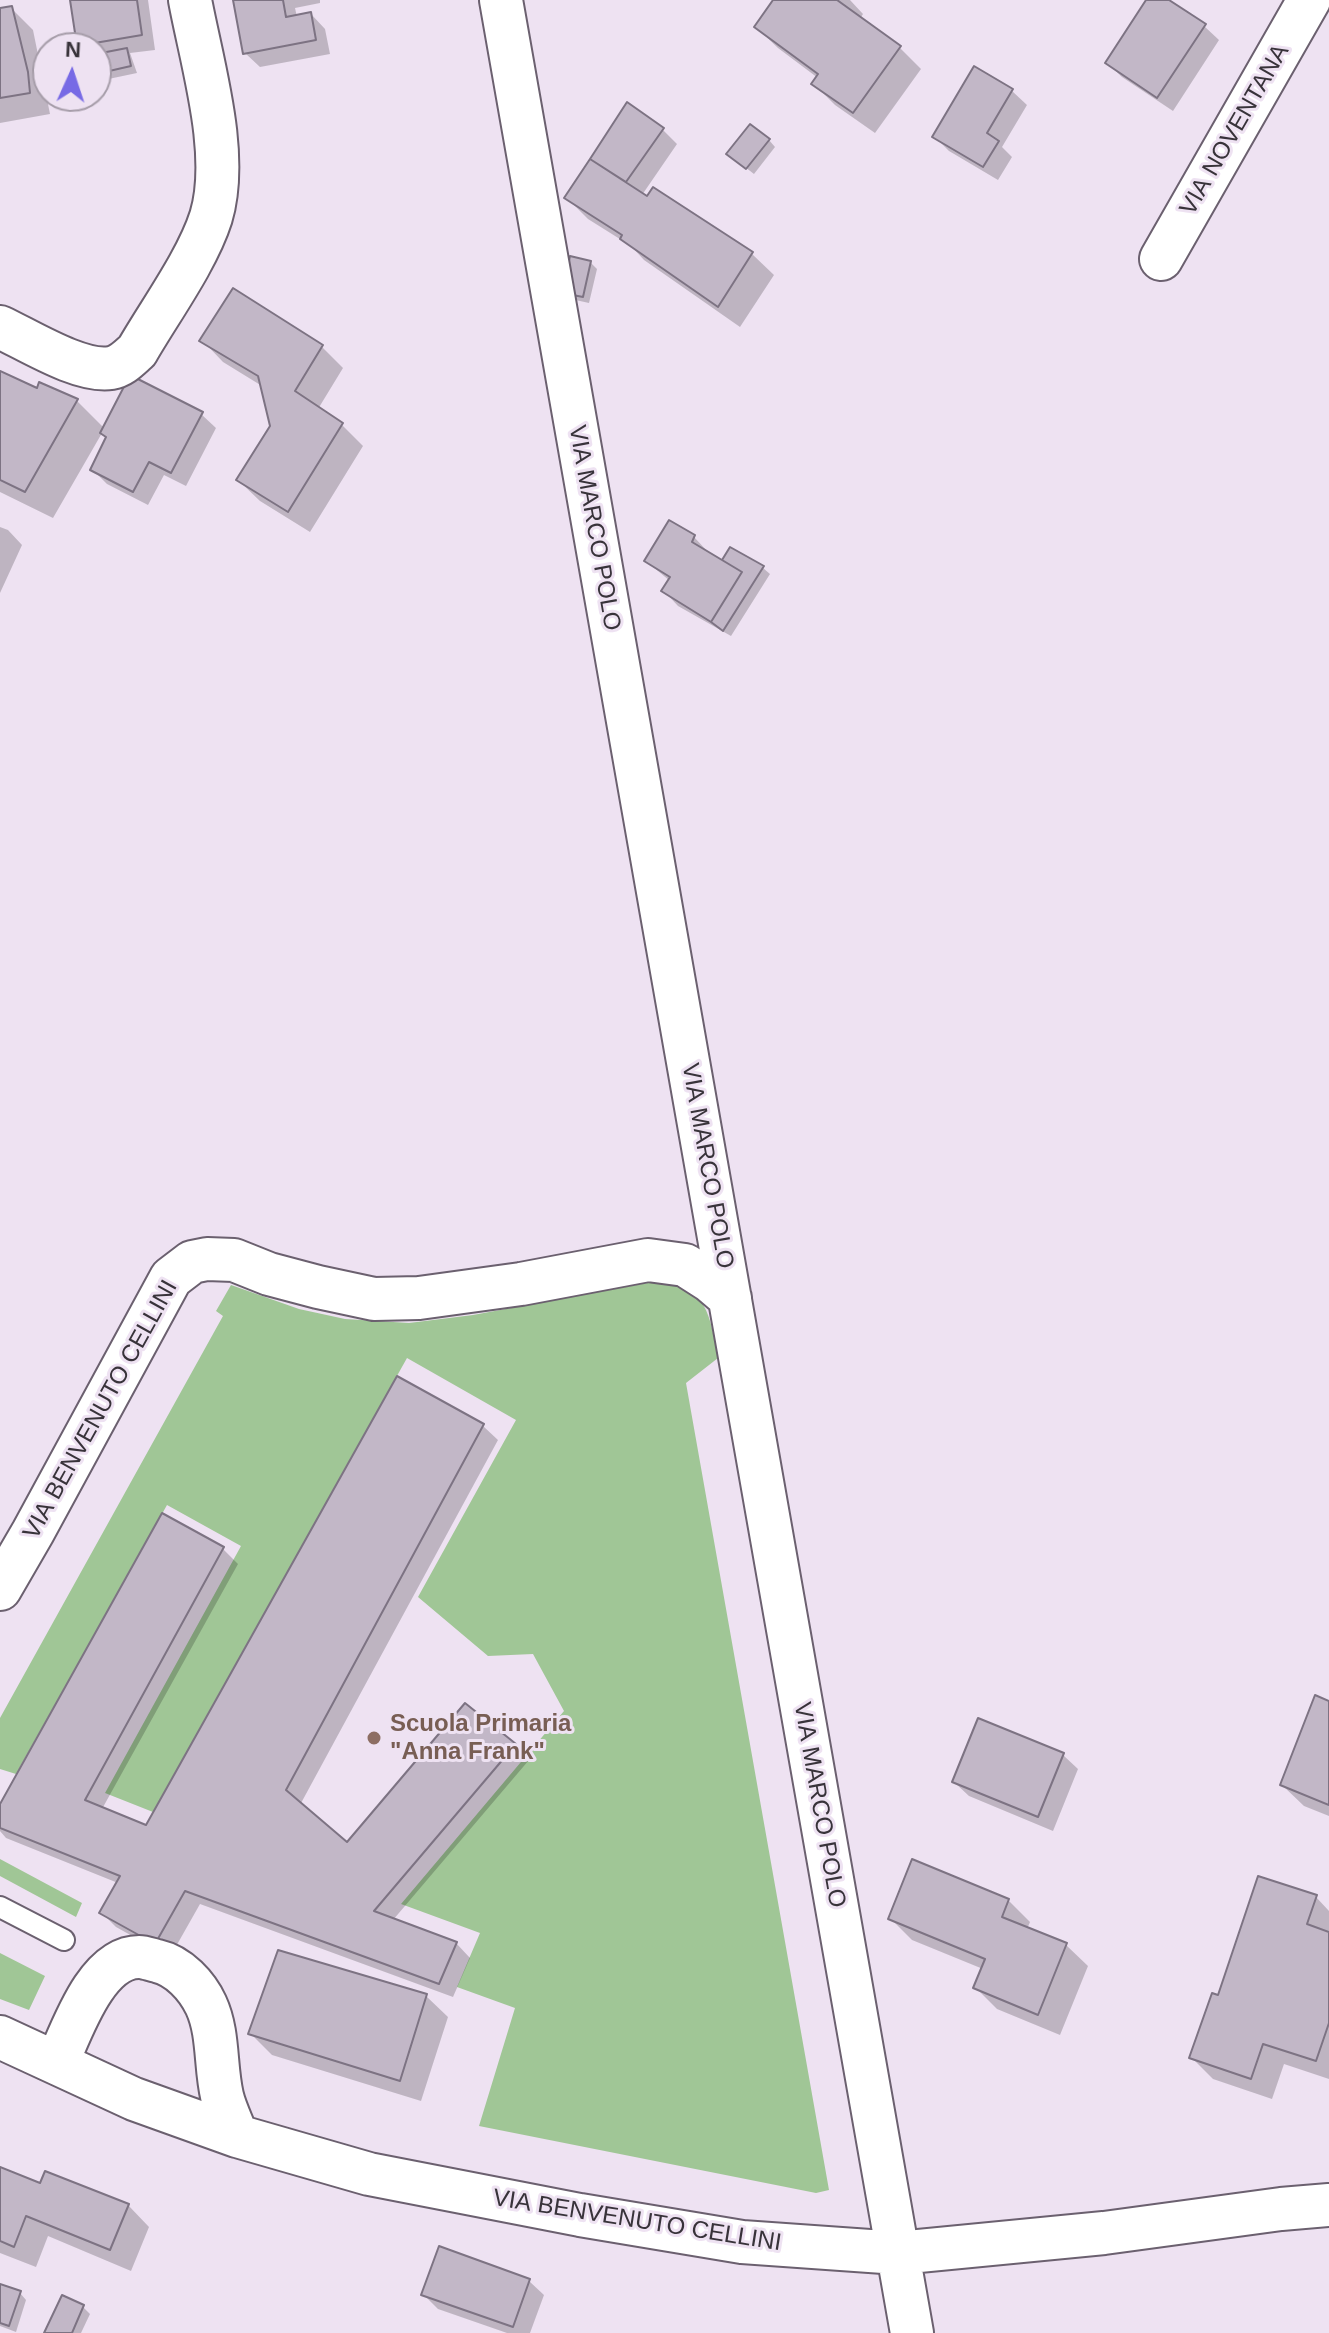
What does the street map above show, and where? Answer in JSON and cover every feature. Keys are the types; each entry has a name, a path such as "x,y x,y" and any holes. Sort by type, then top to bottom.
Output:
{"street":[{"path":"0,327 77,363 95,368 112,368 137,351 200,242 211,217 219,166 190,0"},
{"name":"VIA MARCO POLO","path":"501,0 912,2333"},
{"name":"VIA NOVENTANA","path":"1161,259 1309,0"},
{"name":"VIA BENVENUTO CELLINI","path":"0,1589 171,1278 192,1262 234,1260 294,1281 374,1299 470,1292 648,1260 685,1265 730,1298"},
{"path":"57,2063 91,1990 106,1972 123,1960 140,1957 163,1963 195,1987 207,2007 222,2095 237,2136"},
{"name":"VIA BENVENUTO CELLINI","path":"0,2037 134,2099 237,2136 369,2174 580,2215 742,2242 898,2253 1104,2233 1329,2205"}],"lane":[{"path":"0,1907 64,1940"}],"green space":[{"name":"Scuola Primaria \"Anna Frank\"","path":"658,1281 675,1284 697,1296 709,1316 718,1358 686,1383 829,2190 816,2193 479,2126 515,2008 457,1987 480,1933 401,1904 564,1711 533,1654 488,1656 418,1597 516,1420 407,1358 153,1812 105,1793 241,1546 167,1505 16,1774 0,1769 0,1718 223,1316 216,1311 231,1285 299,1309 345,1319 409,1323 473,1315"},
{"path":"0,1859 82,1903 76,1917 0,1876"},
{"path":"0,1953 45,1976 29,2010 0,1999"}],"building":[{"path":"70,0 137,0 142,35 112,40 112,32 75,32"},
{"path":"233,0 283,0 286,17 311,12 316,40 243,54"},
{"path":"773,0 837,0 901,46 853,113 811,84 818,74 754,27"},
{"path":"1146,0 1169,0 1206,24 1157,98 1105,63"},
{"path":"12,6 30,93 0,98 0,8"},
{"path":"127,48 131,66 112,70 112,51"},
{"path":"974,66 1013,89 987,133 999,141 983,167 932,137"},
{"path":"627,102 664,128 626,182 590,159"},
{"path":"750,124 770,139 746,169 726,154"},
{"path":"590,159 647,196 653,187 753,252 718,307 620,239 622,235 564,198"},
{"path":"570,256 591,261 583,297 562,293"},
{"path":"233,288 323,345 295,391 343,423 288,512 236,480 270,426 258,376 199,341"},
{"path":"0,371 37,388 39,382 78,399 25,492 0,480"},
{"path":"130,375 203,412 171,473 149,462 133,492 90,470 106,437 100,433"},
{"path":"669,520 695,535 692,542 742,572 711,622 661,591 670,577 644,561"},
{"path":"730,547 764,566 723,631 711,622 742,572 722,560"},
{"path":"397,1376 484,1424 286,1790 347,1842 465,1703 516,1744 374,1911 457,1942 439,1984 185,1891 155,1944 99,1913 120,1876 0,1828 0,1804 162,1513 224,1547 85,1800 146,1825"},
{"path":"1315,1695 1329,1701 1329,1805 1280,1785"},
{"path":"978,1718 1064,1753 1038,1817 952,1782"},
{"path":"912,1859 1009,1899 1002,1917 1067,1943 1038,2015 973,1988 985,1959 888,1919"},
{"path":"1258,1876 1317,1895 1307,1924 1329,1932 1329,2023 1316,2061 1263,2044 1251,2079 1189,2058 1212,1993 1218,1995"},
{"path":"278,1950 427,1994 400,2081 248,2034"},
{"path":"0,2167 40,2183 45,2171 129,2204 110,2250 26,2216 14,2247 0,2241"},
{"path":"439,2246 530,2279 513,2327 421,2295"},
{"path":"0,2284 21,2291 9,2326 0,2323"},
{"path":"62,2295 84,2305 72,2333 44,2333"}],"place":[{"name":"Scuola Primaria \"Anna Frank\"","path":"374,1738"}]}
